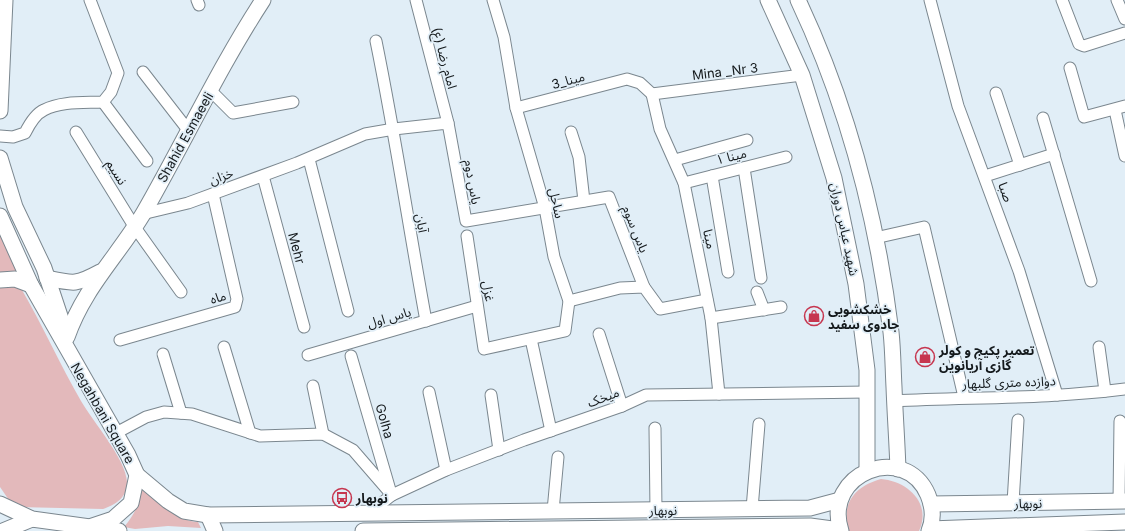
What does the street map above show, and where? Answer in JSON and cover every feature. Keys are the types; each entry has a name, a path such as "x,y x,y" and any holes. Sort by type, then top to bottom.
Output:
{"main road":[{"path":"0,111 5,0"},
{"name":"Shahid Esmaeeli","path":"67,337 75,315 102,270 138,220 243,30 263,0"},
{"name":"شهید عباس دوران","path":"768,0 802,75 834,178 856,284 867,370 867,470"},
{"name":"شهید عباس دوران","path":"798,0 815,36 840,104 875,238 891,333 898,469"},
{"path":"0,158 15,207 47,278 67,337 70,355"},
{"name":"Negahbani Square","path":"0,216 31,285 116,433 137,474 131,503 123,512 113,519 92,526 32,519 0,504"},
{"name":"Shahid Esmaeeli","path":"47,278 68,282 82,282 102,270"},
{"path":"0,280 15,279 31,285"},
{"path":"841,530 838,515 840,500 846,488 856,477 867,470 882,467 898,469 913,476 925,488 931,504 933,517 930,530"},
{"name":"نوبهار","path":"137,474 168,501 184,511 208,515 810,508 840,500"},
{"name":"نوبهار","path":"931,504 1122,501"},
{"path":"208,515 215,531"},
{"path":"3,531 32,519"},
{"name":"نوبهار","path":"930,530 1125,522"},
{"path":"92,526 120,531"},
{"name":"نوبهار","path":"363,531 671,529 810,526 841,530"}],"street":[{"path":"0,136 13,137 25,133 32,121 44,110 64,105 102,102 111,92 118,73 90,0"},
{"name":"امام رضا (ع)","path":"416,0 448,123"},
{"name":"ساحل","path":"484,349 565,331 569,301 554,257 545,208 516,108 504,37 493,0"},
{"name":"صبا","path":"930,0 958,106 1019,271 1056,394"},
{"path":"1062,0 1079,44 1084,46 1125,33"},
{"path":"1117,0 1125,19"},
{"name":"آبان","path":"376,41 394,128 404,202 426,321"},
{"path":"1070,68 1084,118 1120,108 1125,156"},
{"path":"143,72 188,130"},
{"name":"Mina _Nr 3","path":"652,94 802,75"},
{"name":"مینا_3","path":"516,108 627,79 640,83 652,94"},
{"path":"210,90 233,113 293,102"},
{"path":"996,93 1020,165"},
{"name":"مینا","path":"652,94 660,129 684,183 711,318 719,394"},
{"path":"102,102 148,161"},
{"path":"1043,118 1091,281"},
{"path":"394,128 448,123"},
{"name":"یاس دوم","path":"448,123 466,221 545,208"},
{"name":"خزان","path":"138,220 309,159 365,134 394,128"},
{"name":"نسیم","path":"76,132 138,220 181,292"},
{"path":"571,132 579,157 584,201"},
{"path":"675,160 747,140"},
{"path":"985,176 1054,154"},
{"name":"مینا ۱","path":"684,183 786,157"},
{"path":"309,159 348,311"},
{"path":"744,168 761,278"},
{"name":"Mehr","path":"263,176 304,327"},
{"path":"712,176 728,272"},
{"name":"ماه","path":"120,340 235,307 237,299 213,194"},
{"name":"یاس سوم","path":"545,208 609,197 644,287 660,309 707,300"},
{"path":"875,238 924,227 964,397"},
{"name":"غزل","path":"467,236 484,349"},
{"path":"569,301 620,288 644,287"},
{"path":"757,292 764,310"},
{"name":"یاس اول","path":"308,355 477,306"},
{"path":"711,318 781,307"},
{"path":"598,334 622,406"},
{"path":"531,339 551,431"},
{"path":"224,347 250,433"},
{"path":"1099,347 1105,391"},
{"path":"163,354 181,413"},
{"name":"Golha","path":"351,356 392,495"},
{"path":"313,386 323,434"},
{"name":"دوازده متری گلبهار","path":"894,401 964,397 1002,399 1125,389"},
{"path":"429,392 446,470"},
{"name":"میخک","path":"370,513 392,495 446,470 622,406 646,395 867,392"},
{"path":"490,395 499,450"},
{"path":"116,433 146,417 164,412 192,414 260,436 323,434 353,450 392,495"},
{"path":"1013,503 1018,420"},
{"path":"1120,421 1122,501"},
{"path":"752,509 760,424"},
{"path":"655,428 656,510"},
{"path":"553,511 558,457"}],"shaded area":[{"path":"0,235 17,272 0,272"},
{"path":"14,284 22,290 86,410 108,441 121,463 125,473 127,487 120,500 108,507 103,509 18,507 11,503 0,487 0,286"},
{"path":"881,479 900,484 915,495 920,503 922,511 922,521 919,531 849,531 847,512 848,505 852,498 857,491 864,486"},
{"path":"142,482 166,508 181,518 198,522 201,528 168,526 135,529 124,527 139,501"}],"place":[{"name":"خشکشویی جادوی سفید","path":"814,316"},
{"name":"تعمیر پکیج و کولر گازی آریانوین","path":"925,357"},
{"name":"نوبهار","path":"342,498"}]}
